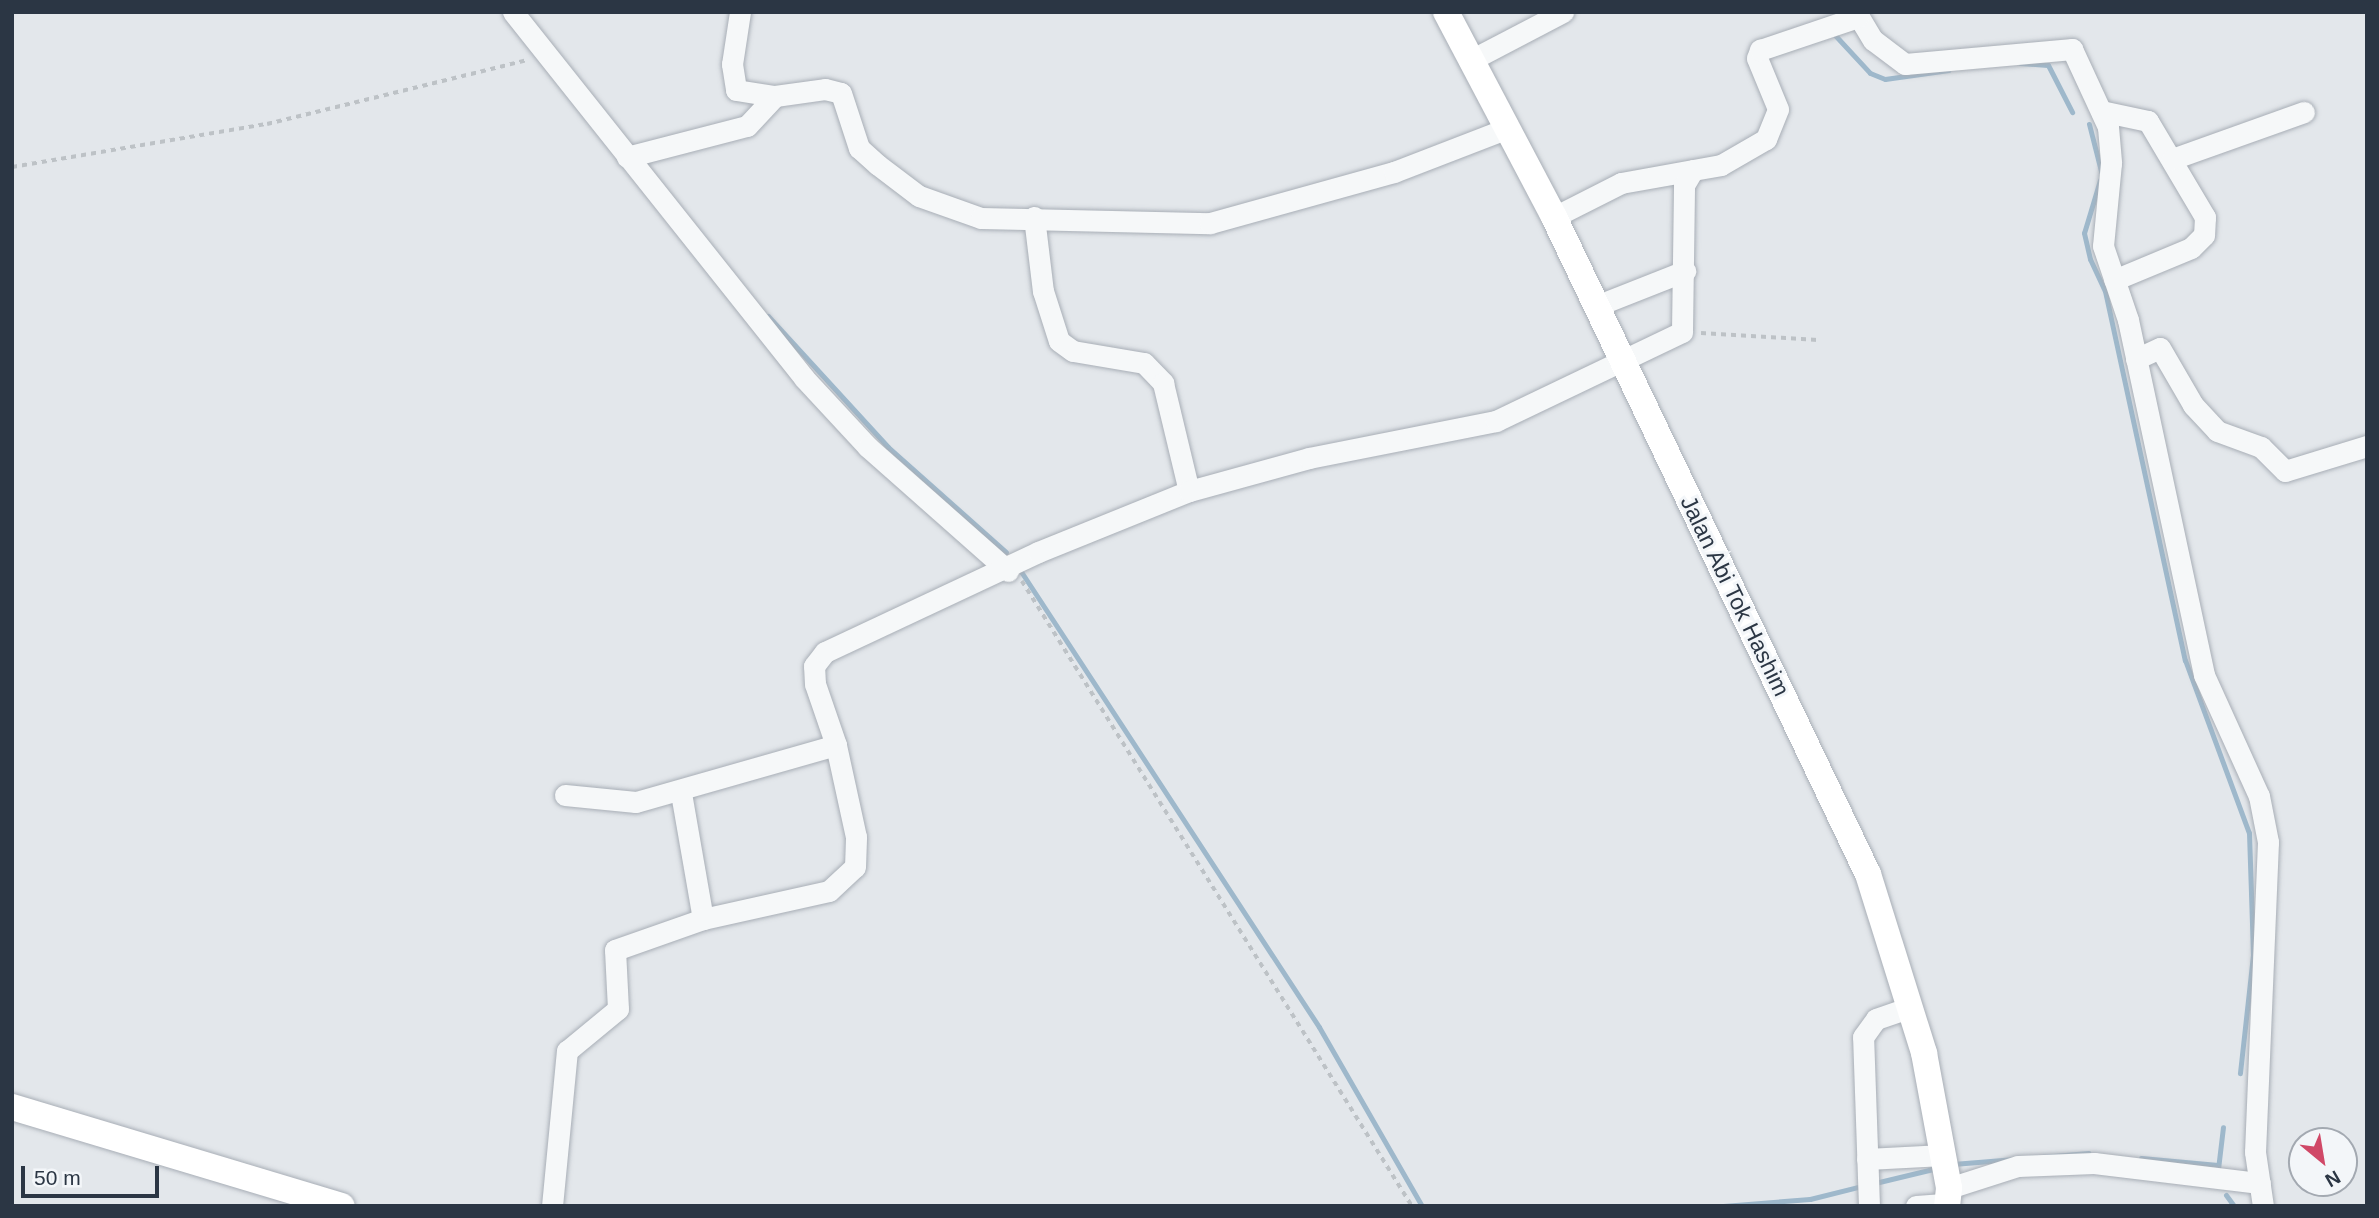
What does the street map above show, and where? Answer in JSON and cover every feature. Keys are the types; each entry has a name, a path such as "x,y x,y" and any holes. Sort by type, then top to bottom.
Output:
{"main road":[{"name":"Jalan Abi Tok Hashim","path":"1446,12 1554,218 1621,362 1820,768 1868,874 1910,1007 1943,1154 1948,1199"},
{"path":"12,1107 341,1206"}],"street":[{"path":"513,12 543,55 804,378 868,447 1008,571"},
{"path":"740,12 732,64 736,90 775,96 825,89 841,93 859,148 919,196 981,218 1034,217 1210,223 1394,172 1508,128"},
{"path":"1471,60 1563,12"},
{"path":"1554,218 1621,184 1721,165 1766,139 1778,109 1756,58 1760,50 1857,15 1886,53 1905,64 2072,49 2101,111 2112,163 2103,246 2136,359 2204,675 2259,796 2268,842 2255,1152 2263,1206"},
{"path":"627,157 747,126 775,96"},
{"path":"2101,111 2148,121 2205,217 2204,235 2192,248 2114,280"},
{"path":"2172,159 2304,112"},
{"path":"552,1206 567,1051 618,1009 615,950 703,919 829,891 846,879 855,867 856,837 836,745 815,684 814,666 825,652 1189,491 1309,458 1496,421 1682,332 1685,271 1679,209 1693,170"},
{"path":"1034,217 1043,291 1059,341 1073,351 1144,363 1163,383 1189,491"},
{"path":"1596,306 1685,271"},
{"path":"2136,359 2160,348 2193,405 2217,431 2261,447 2285,471 2367,446"},
{"path":"565,795 636,802 681,793 836,745"},
{"path":"681,793 703,919"},
{"path":"1868,1206 1863,1037 1876,1019 1910,1007"},
{"path":"1867,1159 1943,1154"},
{"path":"1916,1206 1948,1199 2018,1166 2094,1163 2260,1183"}],"path":[{"path":"12,167 267,124 464,80 543,55"},
{"path":"1682,332 1818,340"},
{"path":"1008,571 1024,582 1412,1206"}],"waterway":[{"path":"1833,33 1870,73 1885,79 1948,70"},
{"path":"2020,63 2048,65 2072,112"},
{"path":"2089,124 2101,171"},
{"path":"2100,180 2084,233 2090,259 2105,291 2185,660 2249,833 2253,955 2240,1073"},
{"path":"768,316 888,447 1006,552"},
{"path":"1020,570 1319,1027 1422,1206"},
{"path":"2218,1169 2223,1127"},
{"path":"1953,1164 2089,1153"},
{"path":"2141,1158 2218,1165"},
{"path":"1875,1183 1937,1168"},
{"path":"1723,1206 1810,1199 1862,1186"},
{"path":"2226,1195 2234,1206"}]}
